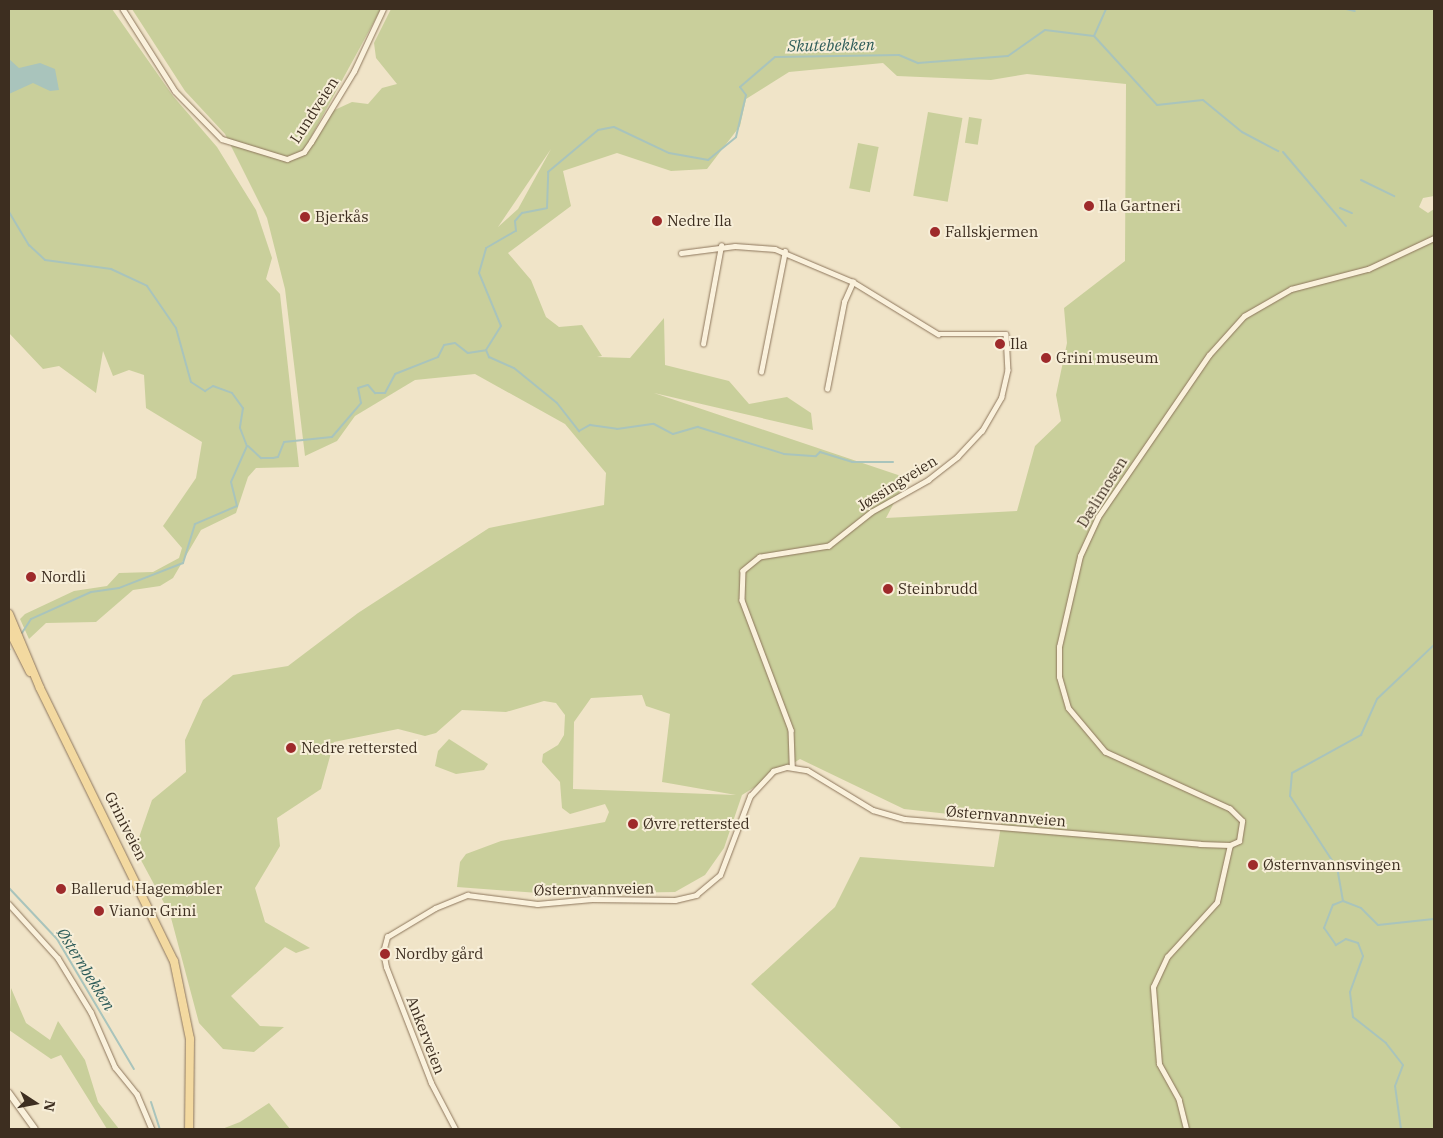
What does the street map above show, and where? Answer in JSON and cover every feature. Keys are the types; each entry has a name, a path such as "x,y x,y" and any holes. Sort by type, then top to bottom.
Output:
{"main road":[{"name":"Griniveien","path":"9,614 40,688"},
{"name":"Griniveien","path":"9,630 40,688 174,961 190,1039 189,1129"},
{"path":"9,1093 36,1129"}],"street":[{"name":"Lundveien","path":"122,9 175,91 226,141 280,158 304,152 354,71 383,9"},
{"name":"Dælimosen","path":"1232,845 1243,829 1238,815 1105,752 1068,708 1059,677 1059,647 1080,556 1098,517 1209,356 1244,316 1291,289 1368,269 1434,238"},
{"path":"702,344 721,246"},
{"name":"Jøssingveien","path":"681,252 721,246 785,251 853,282 938,334 1006,334 1008,370 994,414 938,474 872,512 829,546 760,557 743,571 742,600 791,730 792,767"},
{"path":"761,372 785,251"},
{"path":"827,389 844,302 853,282"},
{"name":"Østernvannveien","path":"383,947 398,928 467,896 537,904 592,899 675,900 696,895 725,867 756,786 773,772 792,767 820,776 873,810 905,819 1232,845"},
{"path":"1186,1129 1179,1100 1159,1064 1153,987 1167,957 1217,902 1232,845"},
{"path":"9,904 58,958 91,1012 115,1066 137,1094 152,1129"},
{"name":"Ankerveien","path":"383,947 386,967 431,1083 455,1129"}],"green space":[{"path":"9,9 112,9 173,96 217,147 256,210 272,258 266,279 280,294 299,467 256,468 248,477 236,513 201,530 173,578 160,586 133,590 96,622 46,623 29,639 20,619 25,614 74,591 107,586 119,573 153,572 179,558 182,548 163,526 196,478 202,442 146,408 144,375 129,370 113,376 103,351 96,393 59,366 43,369 9,333"},
{"path":"132,9 381,9 304,150 328,113 352,102 368,104 382,88 397,84 376,58 374,43 391,9 1434,9 1434,196 1423,198 1419,207 1428,213 1434,209 1434,1129 902,1129 751,984 835,907 860,857 994,867 1002,820 904,809 800,759 742,795 724,848 705,875 675,892 552,894 457,887 460,862 466,854 501,841 605,822 609,812 605,804 570,814 562,808 560,782 542,762 543,754 558,745 564,735 565,715 556,703 544,701 506,712 462,710 436,733 425,736 398,729 334,742 321,789 277,818 280,846 255,888 265,922 310,948 296,953 285,947 231,996 260,1026 284,1027 254,1052 223,1049 199,1023 170,914 135,849 152,800 186,772 185,740 203,700 233,675 288,666 358,613 489,528 604,505 606,473 565,424 475,374 415,380 355,416 337,441 305,456 285,289 267,218 225,134 185,91","holes":["883,63 897,76 991,80 1027,74 1126,84 1125,261 1064,308 1067,343 1056,395 1061,421 1035,446 1017,511 886,518 907,478 654,393 813,430 811,413 787,397 749,404 729,381 665,365 664,318 630,358 597,357 602,356 582,325 559,327 546,317 531,280 508,253 571,206 563,171 617,153 671,171 707,169 740,126 746,99 789,72","551,149 518,209 498,227","642,695 646,706 670,714 662,782 736,795 573,789 574,722 591,698"]},
{"path":"928,112 962,118 948,202 913,196"},
{"path":"969,117 982,119 978,145 965,143"},
{"path":"858,143 879,147 870,192 849,188"},
{"path":"449,739 488,764 484,770 456,774 435,766 438,751"},
{"path":"11,988 26,1023 50,1040 58,1021 85,1060 98,1102 119,1129 107,1129 61,1055 51,1059 9,1030"},
{"path":"269,1103 290,1129 222,1129 240,1122"}],"water":[{"path":"9,59 19,68 40,63 55,69 59,90 50,91 33,83 9,94"}],"waterway":[{"name":"Skutebekken","path":"486,350 501,326 479,273 486,248 516,231 515,221 522,213 547,208 548,172 598,130 614,127 669,153 708,160 736,137 746,95 740,87 775,57 899,55 918,63 1008,56 1045,30 1094,36 1106,9"},
{"path":"1346,9 1355,11"},
{"path":"1094,36 1157,105 1203,100 1242,132 1278,151"},
{"path":"1283,152 1346,226"},
{"path":"1361,180 1394,196"},
{"path":"1340,208 1352,213"},
{"name":"Østernbekken","path":"9,212 29,245 45,260 111,269 147,286 176,328 191,382 205,391 213,386 232,393 243,408 240,428 247,446 231,482 237,506 195,524 183,563 119,588 91,592 31,619 22,633"},
{"path":"248,446 261,458 273,458 278,457 284,442 332,437 361,403 358,388 368,385 375,393 385,393 395,374 438,357 444,345 455,343 468,353 486,350"},
{"path":"486,350 489,357 514,368 557,403 579,431 590,425 617,429 654,424 673,434 698,427 784,454 816,456 820,452 852,462 893,462"},
{"path":"1343,901 1337,868 1290,796 1292,773 1361,735 1377,699 1434,645"},
{"name":"Østernbekken","path":"9,888 57,939 134,1069"},
{"name":"Østernbekken","path":"1401,1129 1395,1086 1403,1065 1386,1043 1353,1017 1350,992 1363,956 1358,943 1346,939 1336,945 1324,928 1333,905 1343,901 1361,908 1378,925 1434,919"},
{"name":"Østernbekken","path":"151,1102 160,1129"}],"place":[{"name":"Ila Gartneri","path":"1089,206"},
{"name":"Bjerkås","path":"305,217"},
{"name":"Nedre Ila","path":"657,221"},
{"name":"Fallskjermen","path":"935,232"},
{"name":"Ila","path":"1000,344"},
{"name":"Grini museum","path":"1046,358"},
{"name":"Nordli","path":"31,577"},
{"name":"Steinbrudd","path":"888,589"},
{"name":"Nedre rettersted","path":"291,748"},
{"name":"Øvre rettersted","path":"633,824"},
{"name":"Østernvannsvingen","path":"1253,865"},
{"name":"Ballerud Hagemøbler","path":"61,889"},
{"name":"Vianor Grini","path":"99,911"},
{"name":"Nordby gård","path":"385,954"}]}
